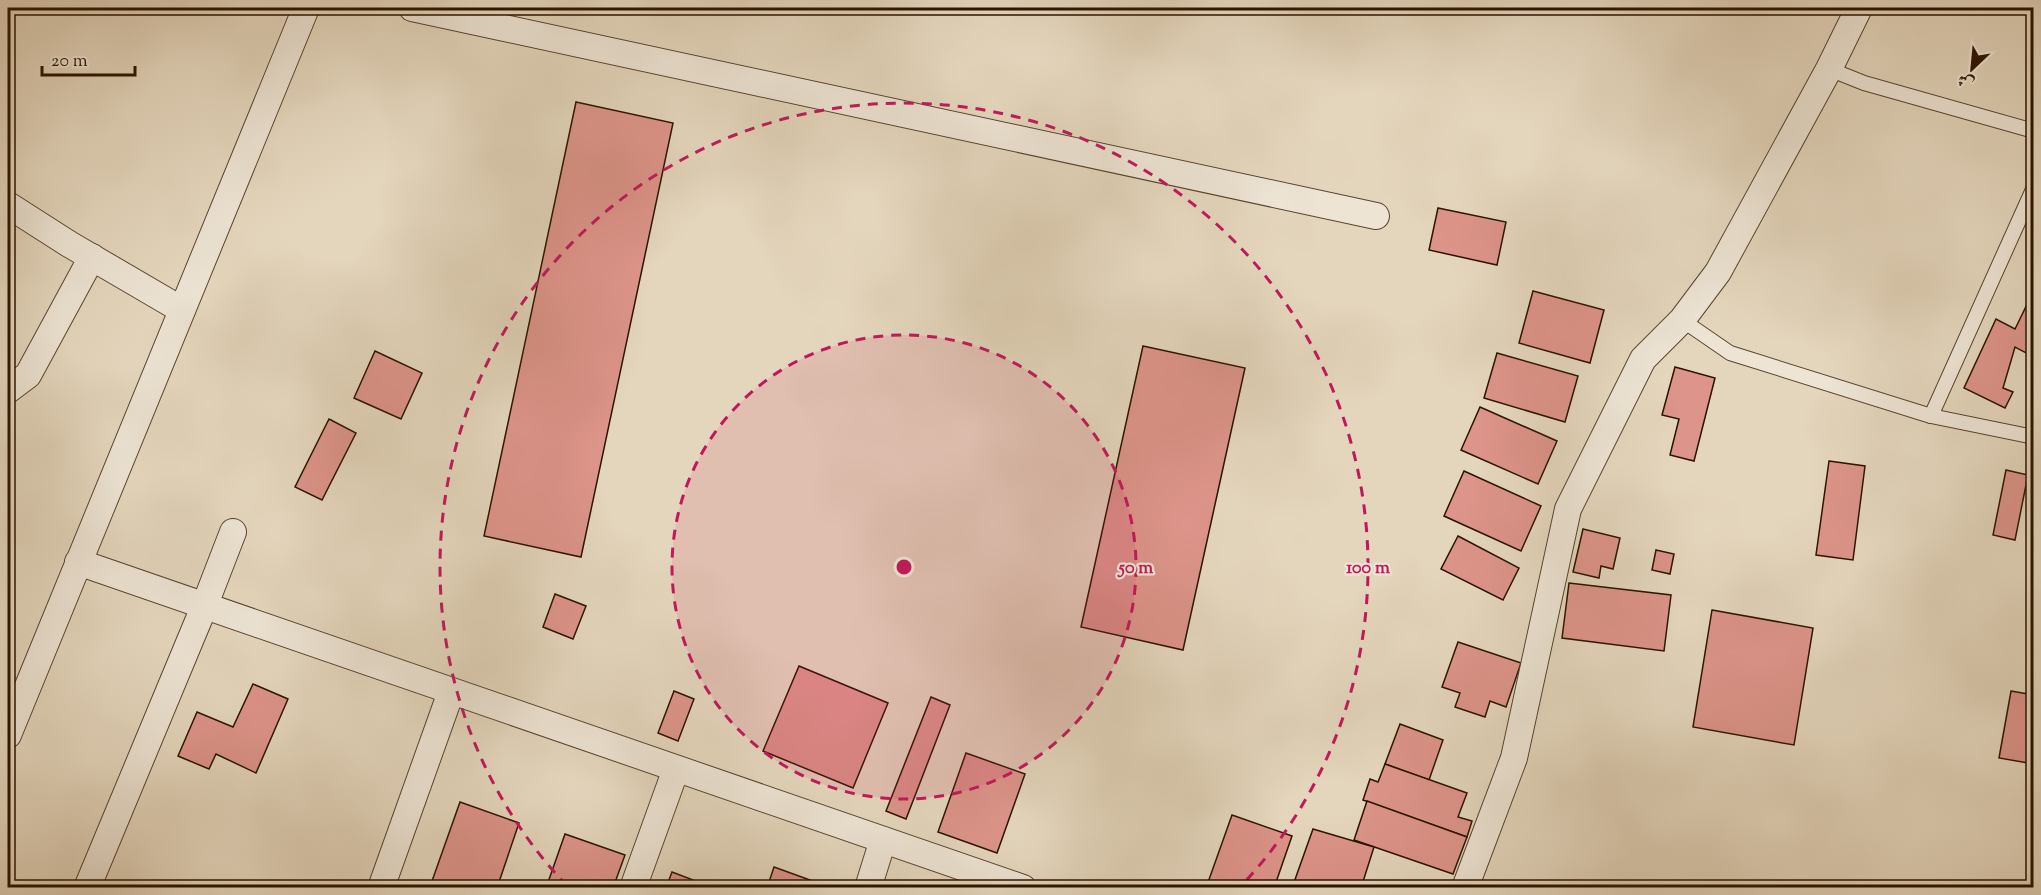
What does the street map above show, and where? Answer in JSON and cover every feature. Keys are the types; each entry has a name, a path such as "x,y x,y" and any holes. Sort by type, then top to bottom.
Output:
{"street":[{"path":"8,735 306,8"},
{"path":"412,8 1376,216"},
{"path":"1465,888 1514,758 1568,509 1643,359 1682,320 1718,272 1829,69 1859,8"},
{"path":"8,205 182,310"},
{"path":"8,390 28,375 92,257"},
{"path":"87,888 233,532"},
{"path":"78,562 1023,888"},
{"path":"381,888 451,692"},
{"path":"633,888 676,769"},
{"path":"868,888 883,840"}],"lane":[{"path":"1829,69 1864,83 2034,130"},
{"path":"1931,416 2034,187"},
{"path":"1682,320 1730,353 1931,416 2029,436"}],"building":[{"path":"576,102 673,123 581,557 484,536"},
{"path":"1438,208 1506,222 1497,265 1429,250"},
{"path":"2034,290 2034,357 2015,347 2003,388 2013,392 2005,408 1964,388 1996,319 2015,329"},
{"path":"1533,291 1604,310 1590,363 1519,343"},
{"path":"1143,346 1245,368 1183,650 1081,627"},
{"path":"375,351 422,373 401,419 354,398"},
{"path":"1497,353 1578,376 1565,422 1484,398"},
{"path":"1675,367 1715,378 1694,461 1670,455 1679,419 1662,415"},
{"path":"1480,407 1557,441 1538,484 1461,450"},
{"path":"329,419 356,433 322,500 295,487"},
{"path":"1829,461 1865,466 1853,560 1816,555"},
{"path":"2006,470 2028,475 2015,540 1993,535"},
{"path":"1464,471 1541,506 1521,551 1444,516"},
{"path":"1583,529 1620,538 1613,569 1601,566 1599,578 1573,572"},
{"path":"1458,536 1519,568 1503,600 1441,569"},
{"path":"1656,550 1674,554 1670,574 1652,570"},
{"path":"1569,583 1671,595 1664,651 1562,638"},
{"path":"555,594 586,606 573,639 543,627"},
{"path":"1712,610 1813,628 1794,745 1693,727"},
{"path":"1458,642 1521,663 1506,707 1490,701 1485,717 1455,707 1460,693 1442,687"},
{"path":"799,666 888,703 853,788 763,751"},
{"path":"253,684 288,699 256,773 216,754 209,769 178,756 197,712 233,727"},
{"path":"674,691 694,699 678,741 658,733"},
{"path":"2011,691 2034,695 2034,764 1999,758"},
{"path":"931,697 950,705 906,819 886,811"},
{"path":"1400,724 1443,740 1429,780 1385,764"},
{"path":"966,753 1025,774 997,853 938,832"},
{"path":"1385,764 1467,793 1458,817 1472,821 1467,837 1363,800 1370,779 1378,782"},
{"path":"1367,801 1467,837 1453,874 1354,840"},
{"path":"460,802 519,823 497,888 451,888 432,881"},
{"path":"1232,815 1292,836 1274,888 1206,888"},
{"path":"1313,829 1374,847 1361,888 1292,888"},
{"path":"565,834 625,855 613,888 546,888"},
{"path":"774,867 832,888 767,888"},
{"path":"672,872 714,888 666,888"}]}
